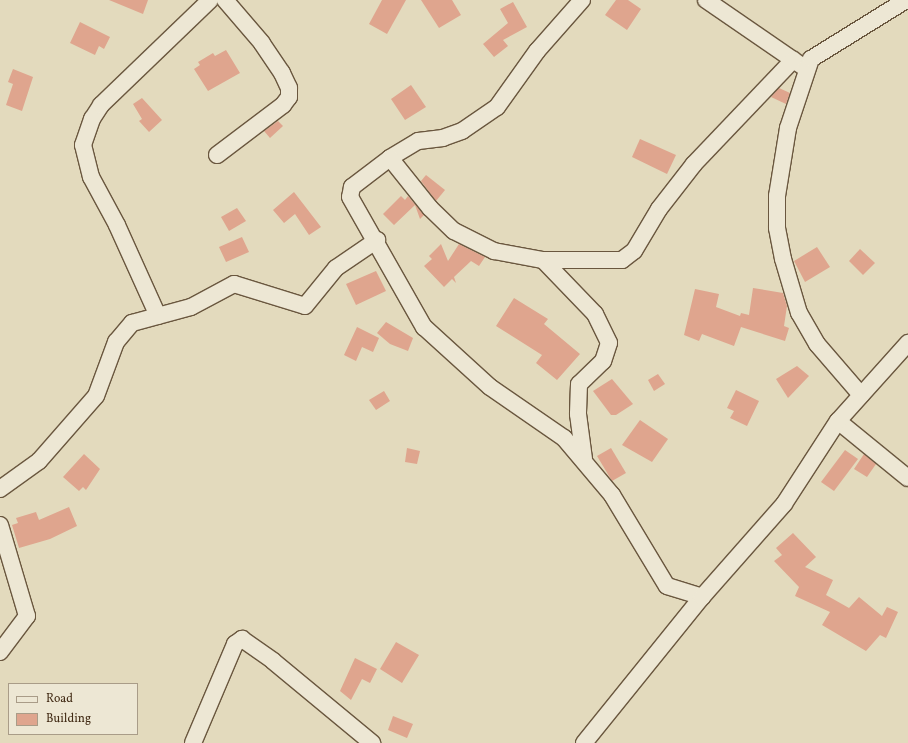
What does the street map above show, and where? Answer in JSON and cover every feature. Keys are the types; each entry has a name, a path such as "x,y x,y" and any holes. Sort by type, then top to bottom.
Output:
{"street":[{"path":"158,316 117,225 91,177 83,145 92,119 101,105 210,0"},
{"path":"218,155 283,105 288,96 289,88 282,73 262,43 225,0"},
{"path":"582,0 537,51 497,107 462,131 443,138 418,141 364,176 350,192 417,317 434,337 490,387 564,438 584,459 612,494 661,579 672,589 702,597"},
{"path":"706,0 792,60 807,68"},
{"path":"861,394 817,344 799,313 788,281 777,228 777,196 788,128 811,59 821,50 906,0"},
{"path":"390,158 415,191 454,231 494,251 543,260 607,262 629,256 659,209 694,164 792,60"},
{"path":"0,488 39,461 96,396 123,332 132,323 191,307 234,284 305,306 336,268 376,240"},
{"path":"543,260 595,314 610,343 603,361 579,384 578,414 584,459"},
{"path":"584,743 702,597 784,504 838,421 908,342"},
{"path":"838,421 908,478"},
{"path":"0,525 27,616 0,652"},
{"path":"193,743 235,644 242,639 273,661 372,743"}],"building":[{"path":"109,0 148,0 143,14"},
{"path":"382,0 406,0 387,34 369,24"},
{"path":"421,0 452,0 461,15 439,28"},
{"path":"616,0 628,0 641,9 627,30 605,15"},
{"path":"513,2 527,27 503,40 508,46 494,57 483,44 508,23 500,9"},
{"path":"80,22 110,37 104,49 99,46 95,55 70,43"},
{"path":"226,50 240,73 208,91 194,69 200,65 198,62 213,53 215,56"},
{"path":"13,69 33,77 22,111 6,105 13,84 8,82"},
{"path":"411,85 426,107 405,120 391,99"},
{"path":"779,88 790,93 786,104 771,97"},
{"path":"142,98 162,120 149,132 139,121 142,119 133,104"},
{"path":"278,121 283,126 270,138 264,131"},
{"path":"640,139 676,155 667,174 632,157"},
{"path":"426,175 445,190 436,201 421,181"},
{"path":"294,192 321,227 309,235 295,214 284,223 273,210"},
{"path":"401,196 405,200 408,196 424,215 420,219 415,205 394,225 383,214"},
{"path":"237,208 246,221 229,231 221,217"},
{"path":"242,237 249,252 226,262 219,247"},
{"path":"441,244 448,261 459,244 485,257 479,266 471,261 454,277 456,283 452,279 444,287 424,266 432,259 429,256"},
{"path":"817,247 830,267 805,282 794,261"},
{"path":"860,249 875,263 863,275 849,261"},
{"path":"376,271 386,291 356,305 346,284"},
{"path":"753,288 783,293 787,306 784,326 789,328 785,341 741,327 734,346 702,334 699,341 684,335 695,289 719,294 716,307 740,316 741,313 749,315"},
{"path":"514,298 548,319 544,324 580,354 557,380 536,363 542,355 496,326"},
{"path":"386,322 413,338 408,351 390,344 377,333"},
{"path":"357,327 379,338 373,352 362,347 356,361 344,355"},
{"path":"797,366 809,376 788,398 776,379"},
{"path":"658,374 665,384 654,391 648,380"},
{"path":"612,379 633,404 616,415 611,415 593,391"},
{"path":"736,390 759,401 747,426 730,418 734,411 727,408"},
{"path":"384,391 390,401 376,410 369,400"},
{"path":"640,420 668,439 652,462 622,445"},
{"path":"407,448 420,451 417,464 405,462"},
{"path":"611,448 626,473 612,481 597,456"},
{"path":"845,450 858,459 834,491 821,482"},
{"path":"84,454 100,469 86,490 83,487 79,491 63,477"},
{"path":"864,454 876,464 867,477 854,469"},
{"path":"69,507 77,526 50,539 19,548 12,525 18,523 16,518 36,512 39,520"},
{"path":"793,533 816,557 805,567 833,580 826,595 849,608 859,597 882,616 887,607 898,612 886,638 880,635 866,651 822,625 830,612 795,596 799,587 774,561 782,555 776,548"},
{"path":"396,642 419,655 402,683 380,669"},
{"path":"355,658 377,669 370,683 362,679 351,700 340,691"},
{"path":"393,716 413,724 407,738 388,730"}]}
